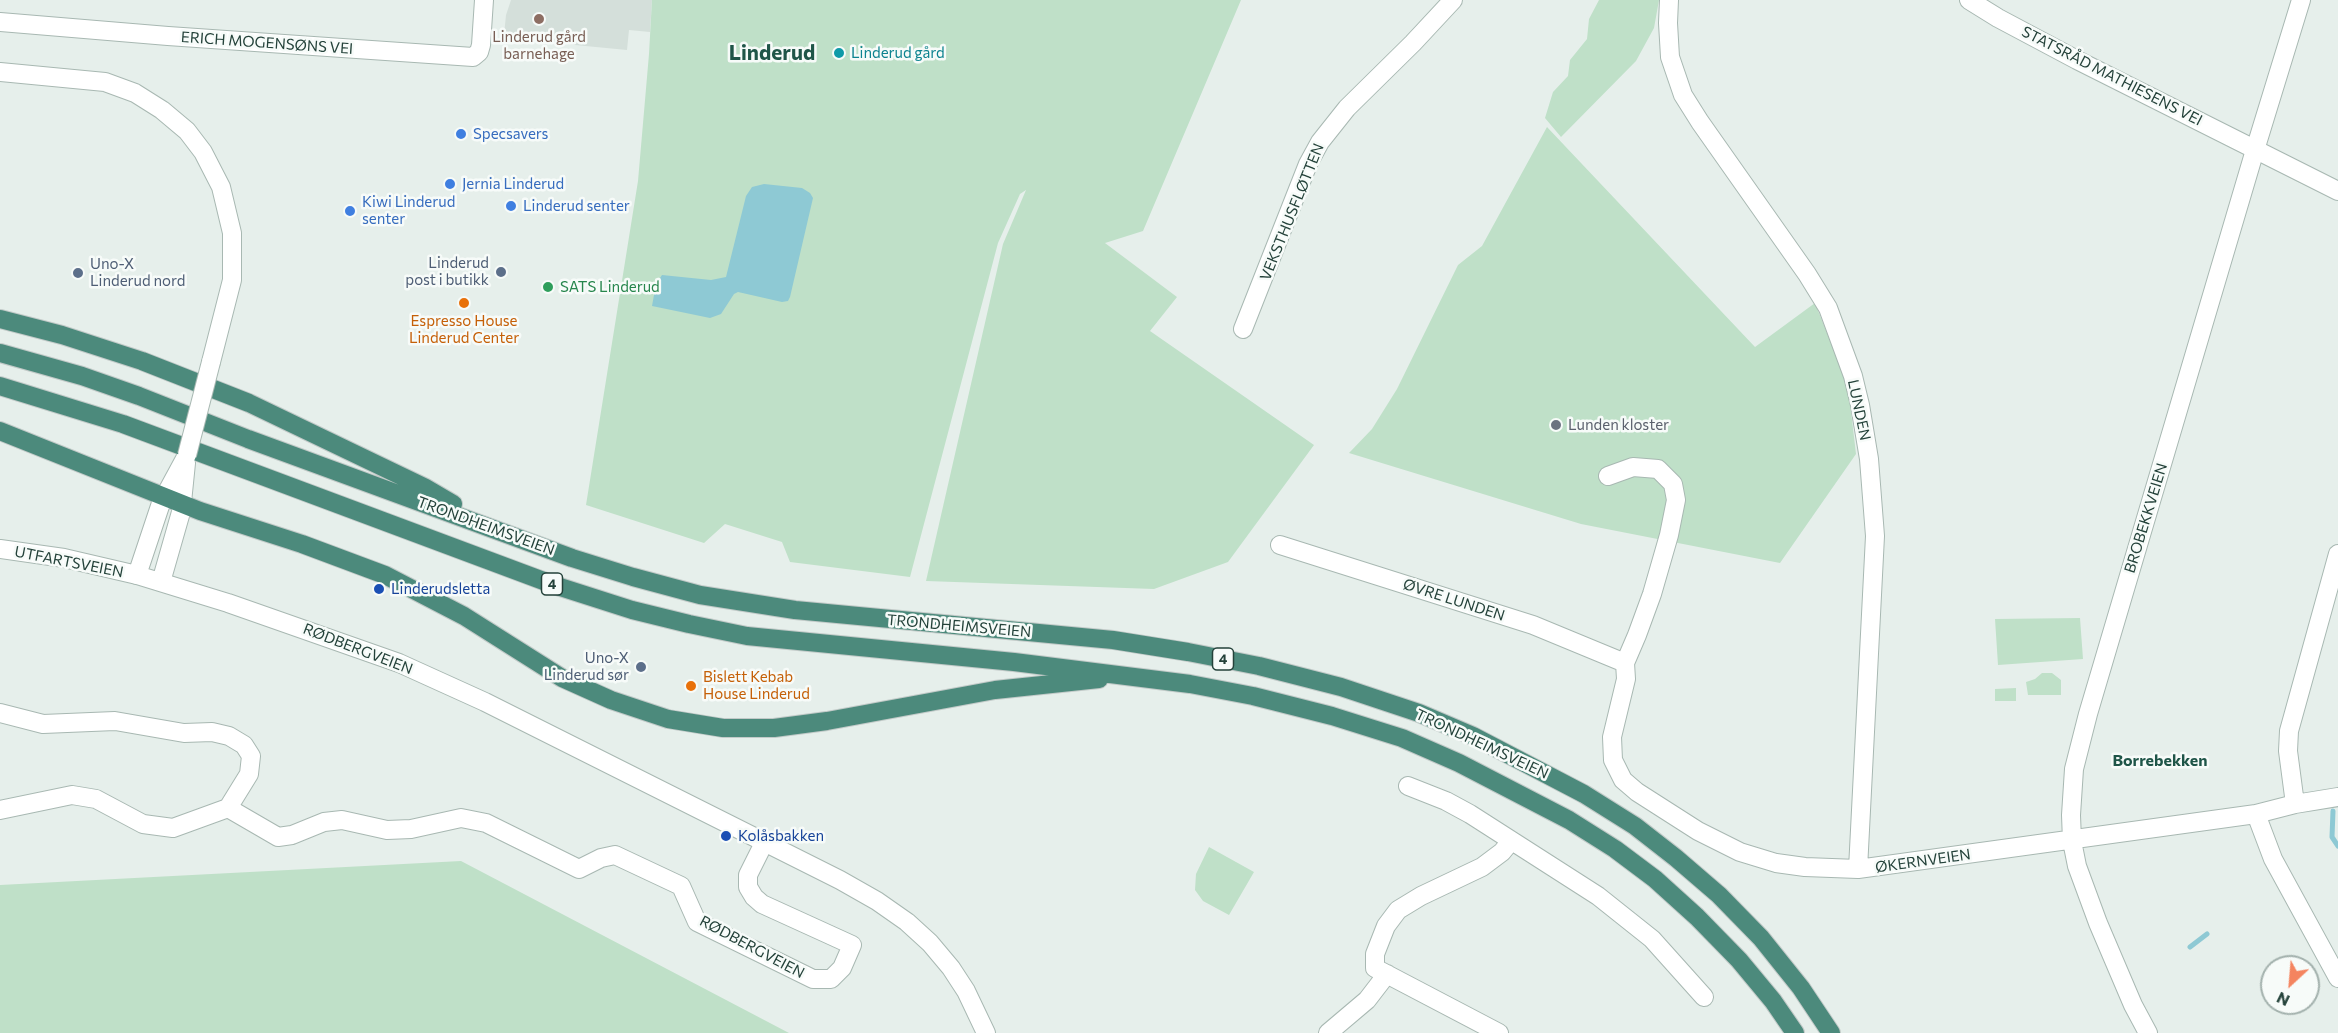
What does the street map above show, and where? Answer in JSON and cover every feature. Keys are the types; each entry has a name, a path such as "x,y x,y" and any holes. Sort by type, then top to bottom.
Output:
{"highway":[{"path":"0,320 62,335 142,361 249,403 424,487 502,531"},
{"name":"TRONDHEIMSVEIEN","path":"0,353 91,380 572,558 699,595 828,614 1113,640 1188,652 1259,666 1341,687 1419,713 1473,736 1584,794 1635,826 1677,858 1719,895 1761,938 1801,988 1831,1033"},
{"name":"TRONDHEIMSVEIEN","path":"0,386 123,424 558,586 632,610 758,638 1014,662 1131,676 1253,696 1332,716 1402,738 1459,763 1518,793 1596,838 1655,879 1739,960 1773,1001 1795,1033"},
{"path":"0,431 164,497 385,575 464,616 562,678 611,700 668,719 723,728 774,728 827,721 995,690 1131,676"}],"street":[{"name":"ERICH MOGENSØNS VEI","path":"0,22 473,57 479,52 481,45 484,0"},
{"name":"VEKSTHUSFLØTTEN","path":"1243,329 1308,164 1320,142 1342,113 1453,0"},
{"name":"LUNDEN","path":"1669,0 1670,57 1683,94 1828,308 1850,367 1860,405 1869,459 1875,536 1858,870"},
{"name":"STATSRÅD MATHIESENS VEI","path":"1969,0 2047,44 2338,191"},
{"name":"BROBEKKVEIEN","path":"2148,1033 2133,1005 2085,890 2072,841 2072,790 2079,745 2301,0"},
{"path":"0,72 105,82 135,93 162,110 187,131 221,187 232,233 232,280 180,478 164,497 137,575"},
{"path":"1608,476 1633,467 1652,467 1669,478 1675,491 1669,535 1652,594 1625,663"},
{"path":"161,582 183,504 180,478"},
{"name":"ØVRE LUNDEN","path":"1280,545 1533,625 1625,663"},
{"name":"UTFARTSVEIEN","path":"0,549 64,558 137,575"},
{"path":"2295,804 2288,751 2289,731 2338,554"},
{"name":"RØDBERGVEIEN","path":"137,575 271,617 399,663 484,702 765,841 877,901 907,922 930,943 951,968 971,1001 986,1033"},
{"name":"ØKERNVEIEN","path":"1625,663 1626,679 1612,737 1613,760 1623,780 1698,831 1740,852 1776,862 1805,867 1858,870 2256,814 2295,804 2338,797"},
{"path":"0,713 43,724 115,721 184,733 212,732 229,736 244,745 251,756 249,774 228,808 173,828 143,824 96,799 72,795 0,810"},
{"path":"1408,786 1446,801 1571,877 1638,926 1704,997"},
{"name":"RØDBERGVEIEN","path":"228,808 278,837 292,835 324,822 342,820 387,830 411,829 461,818 486,823 579,870 601,858 615,855 681,886 697,922 813,979 831,979 843,968 852,945 762,904 748,887 748,875 765,841"},
{"path":"2256,814 2272,859 2338,978"},
{"path":"1499,1033 1375,968 1375,954 1391,917 1398,910 1493,860 1511,841"},
{"path":"1328,1033 1367,1000 1387,974"}],"shaded area":[{"path":"511,0 652,0 650,32 629,30 627,50 504,35 506,15"}],"green space":[{"path":"652,0 1241,0 1143,231 1105,243 1177,297 1150,331 1314,445 1228,562 1154,589 926,581 1003,244 1026,190 1020,194 998,243 910,577 790,562 782,542 725,524 704,543 586,505 638,181"},
{"path":"1599,0 1659,0 1654,28 1636,61 1561,137 1545,118 1553,92 1568,76 1570,60 1587,39 1589,19"},
{"path":"1547,127 1755,347 1815,303 1848,386 1856,454 1780,563 1581,524 1349,453 1372,429 1397,389 1458,265 1482,246"},
{"path":"2080,618 2083,659 1998,665 1995,619"},
{"path":"2042,673 2052,673 2061,680 2061,695 2028,695 2026,682"},
{"path":"2016,688 2016,701 1995,701 1995,689"},
{"path":"1209,847 1254,872 1229,915 1203,901 1195,890 1196,874"},
{"path":"461,861 789,1033 0,1033 0,885"}],"water":[{"path":"764,184 802,188 813,198 788,301 782,302 738,292 734,294 721,314 710,318 652,306 656,284 662,275 711,280 726,277 746,196 752,187"}],"waterway":[{"path":"2333,811 2332,837 2338,846"},
{"path":"2190,947 2207,934"}],"place":[{"name":"Linderud gård barnehage","path":"539,19"},
{"name":"Linderud gård","path":"839,53"},
{"name":"Specsavers","path":"461,134"},
{"name":"Jernia Linderud","path":"450,184"},
{"name":"Linderud senter","path":"511,206"},
{"name":"Kiwi Linderud senter","path":"350,211"},
{"name":"Linderud post i butikk","path":"501,272"},
{"name":"Uno-X Linderud nord","path":"78,273"},
{"name":"SATS Linderud","path":"548,287"},
{"name":"Espresso House Linderud Center","path":"464,303"},
{"name":"Lunden kloster","path":"1556,425"},
{"name":"Linderudsletta","path":"379,589"},
{"name":"Uno-X Linderud sør","path":"641,667"},
{"name":"Bislett Kebab House Linderud","path":"691,686"},
{"name":"Kolåsbakken","path":"726,836"}],"district":[{"name":"Linderud","path":"772,53"},
{"name":"Borrebekken","path":"2160,761"}]}
